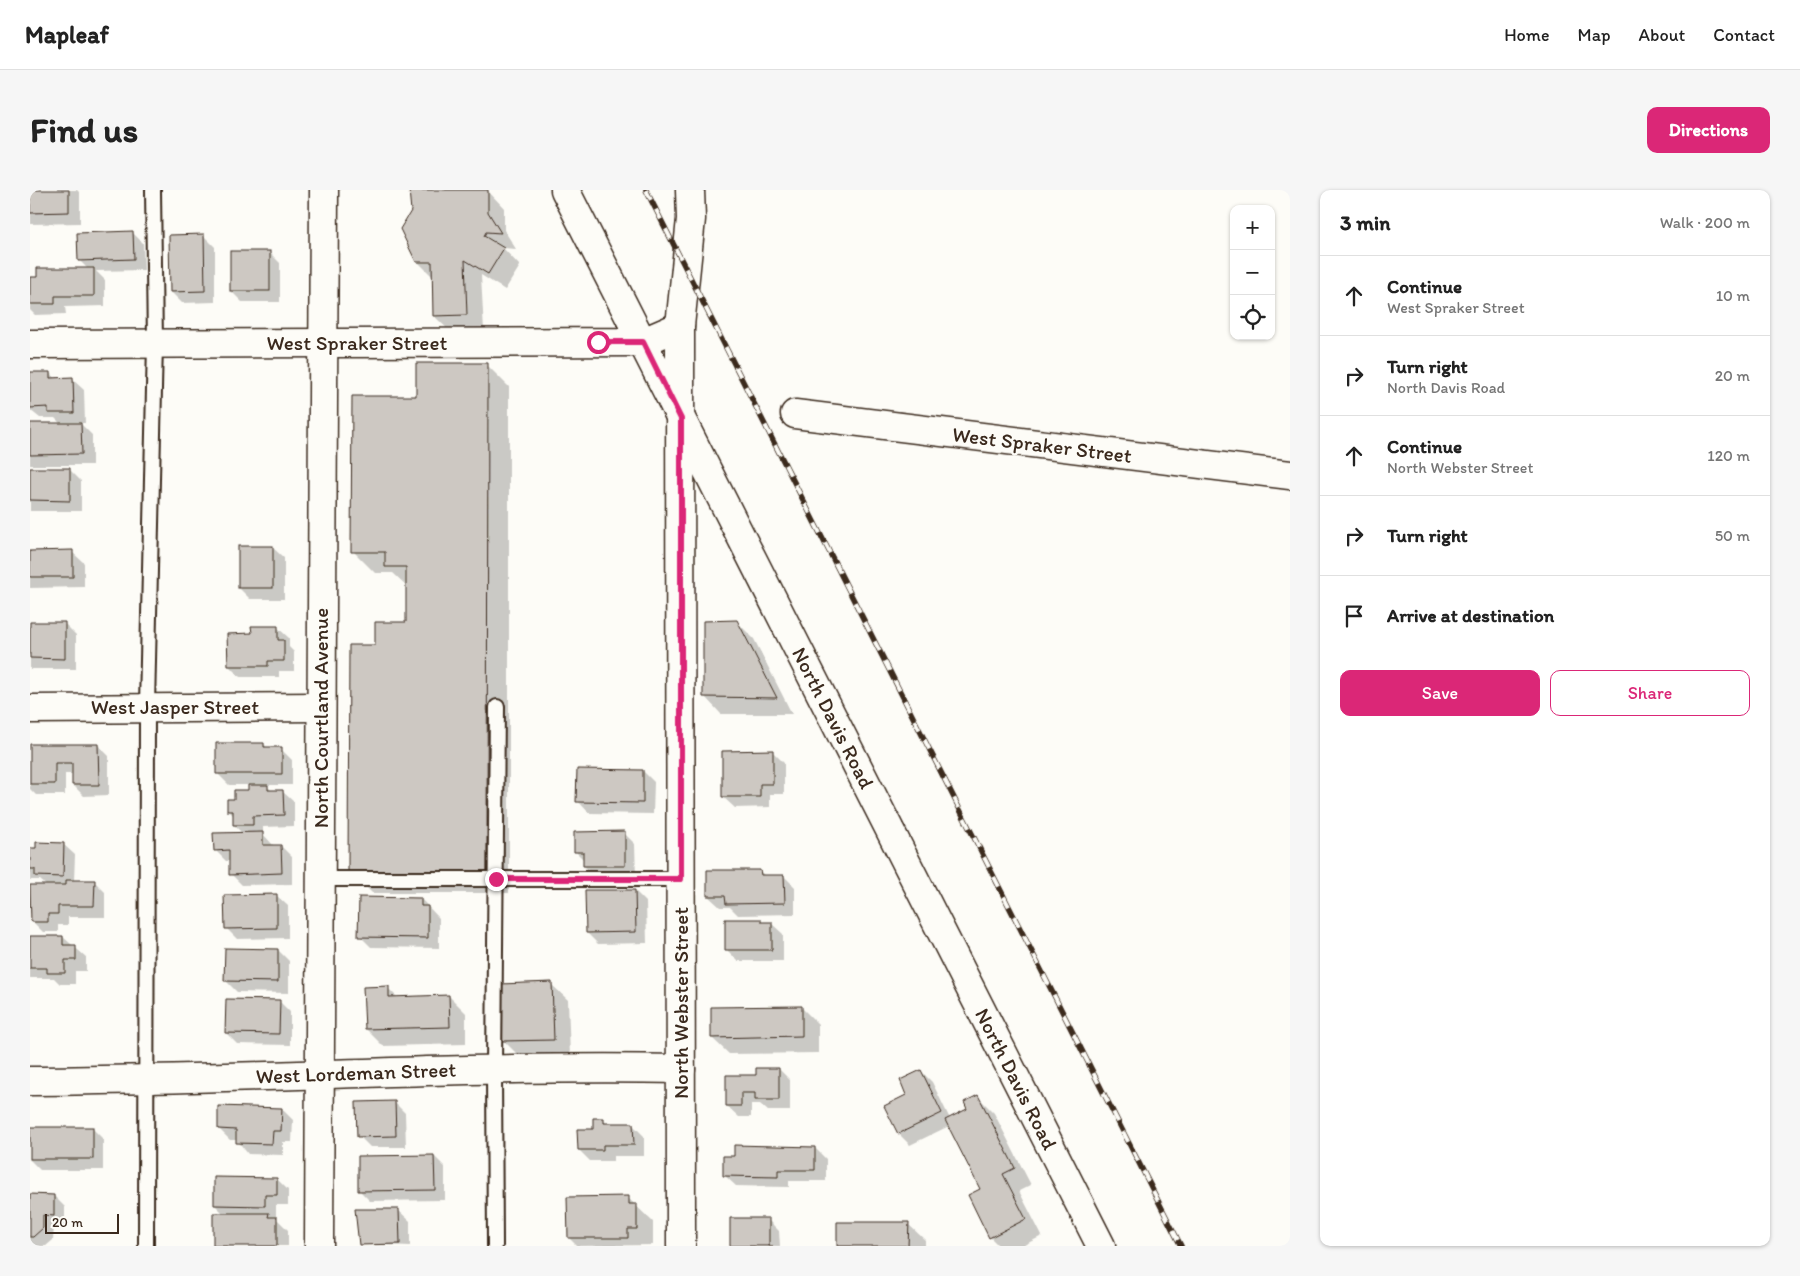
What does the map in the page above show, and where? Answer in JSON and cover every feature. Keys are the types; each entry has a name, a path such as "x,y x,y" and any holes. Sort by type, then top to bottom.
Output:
{"street":[{"name":"North Courtland Avenue","path":"319,1246 320,707 324,190"},
{"name":"North Davis Road","path":"565,190 1101,1246"},
{"name":"North Webster Street","path":"681,1246 680,326 691,219 690,190"},
{"name":"West Spraker Street","path":"30,344 643,342 680,326"},
{"name":"West Spraker Street","path":"795,414 1290,475"},
{"name":"West Jasper Street","path":"30,709 147,706 320,707"},
{"name":"West Lordeman Street","path":"30,1081 145,1081 320,1073 594,1068 681,1069"}],"lane":[{"path":"146,1246 147,706 155,343 153,190"},
{"path":"495,1246 494,1070 497,707"},
{"path":"320,879 681,879"}],"building":[{"path":"30,190 69,190 69,212 30,213"},
{"path":"409,190 488,190 488,212 501,233 486,232 484,236 504,248 488,274 465,260 467,315 433,316 432,262 416,262 400,229 411,211"},
{"path":"133,231 134,259 78,261 77,233"},
{"path":"204,234 205,291 170,292 169,235"},
{"path":"230,251 270,251 270,291 230,291"},
{"path":"37,268 94,268 94,296 55,296 55,304 30,304 30,277 37,277"},
{"path":"416,363 488,363 487,872 348,872 349,645 375,645 375,622 406,622 406,567 385,567 385,552 351,552 352,396 416,396"},
{"path":"30,372 50,372 50,378 73,377 74,413 48,413 48,407 30,408"},
{"path":"30,423 81,423 82,454 30,455"},
{"path":"30,468 70,468 70,501 30,500"},
{"path":"238,546 273,546 273,588 238,588"},
{"path":"73,550 73,577 30,577 30,551"},
{"path":"737,620 777,698 703,697 703,621"},
{"path":"30,622 65,622 65,659 30,658"},
{"path":"251,626 278,626 278,640 284,640 284,661 268,661 268,666 228,666 227,634 252,633"},
{"path":"216,743 264,743 264,747 282,747 282,774 216,774"},
{"path":"30,744 98,744 99,785 72,785 72,763 55,763 55,784 30,784"},
{"path":"773,750 773,784 760,784 760,797 722,797 722,751"},
{"path":"577,769 643,770 643,803 576,802"},
{"path":"248,785 268,785 268,790 283,790 284,815 253,816 253,825 233,825 233,811 227,811 227,799 234,799 234,790 248,790"},
{"path":"625,831 625,866 583,866 583,852 574,852 574,832"},
{"path":"263,832 263,845 281,845 282,873 229,875 229,850 214,851 213,833"},
{"path":"36,842 64,843 63,877 35,876 35,869 30,869 30,848 36,848"},
{"path":"707,870 760,870 761,875 784,875 785,903 726,904 725,896 707,896"},
{"path":"66,880 95,880 94,906 58,906 58,914 48,914 48,922 31,922 30,885 66,885"},
{"path":"585,890 635,890 636,932 586,933"},
{"path":"277,894 277,928 225,929 224,895"},
{"path":"359,897 421,898 421,906 428,906 428,938 358,937"},
{"path":"725,919 761,919 761,922 772,922 772,950 725,950"},
{"path":"30,936 63,936 63,945 76,945 76,960 65,960 65,973 47,973 47,968 30,968"},
{"path":"225,948 278,949 278,982 224,981"},
{"path":"552,982 554,1040 502,1041 500,984"},
{"path":"389,986 389,997 449,995 450,1027 365,1029 363,987"},
{"path":"226,999 280,1000 279,1034 225,1033"},
{"path":"802,1006 802,1036 711,1038 711,1007"},
{"path":"756,1068 779,1068 779,1100 755,1100 755,1093 741,1093 741,1106 726,1106 726,1075 756,1075"},
{"path":"921,1070 942,1113 898,1134 884,1106 906,1095 900,1080"},
{"path":"978,1095 1015,1168 1003,1174 1026,1219 989,1238 968,1195 980,1189 945,1120 967,1109 964,1102"},
{"path":"395,1101 396,1136 357,1137 356,1102"},
{"path":"218,1106 282,1108 281,1131 273,1131 272,1144 236,1143 236,1130 218,1129"},
{"path":"593,1118 604,1118 604,1123 633,1123 634,1145 603,1145 603,1150 578,1150 577,1129 593,1129"},
{"path":"30,1127 93,1127 93,1159 30,1159"},
{"path":"734,1145 815,1147 815,1170 778,1170 778,1177 723,1176 723,1156 734,1156"},
{"path":"434,1155 435,1190 358,1191 358,1156"},
{"path":"214,1177 277,1178 277,1195 265,1195 265,1206 214,1205"},
{"path":"30,1194 54,1195 54,1216 43,1215 43,1228 33,1237 30,1237"},
{"path":"629,1196 629,1204 637,1204 637,1229 628,1229 628,1238 568,1238 567,1197"},
{"path":"355,1209 399,1209 400,1244 359,1245"},
{"path":"213,1213 269,1213 268,1217 277,1217 277,1246 213,1246"},
{"path":"730,1218 769,1218 769,1246 730,1246"},
{"path":"837,1222 909,1222 908,1246 837,1246"}],"railway":[{"path":"646,190 1181,1246"}],"route":[{"path":"496,879 681,879 681,419 643,342 598,342"}]}
